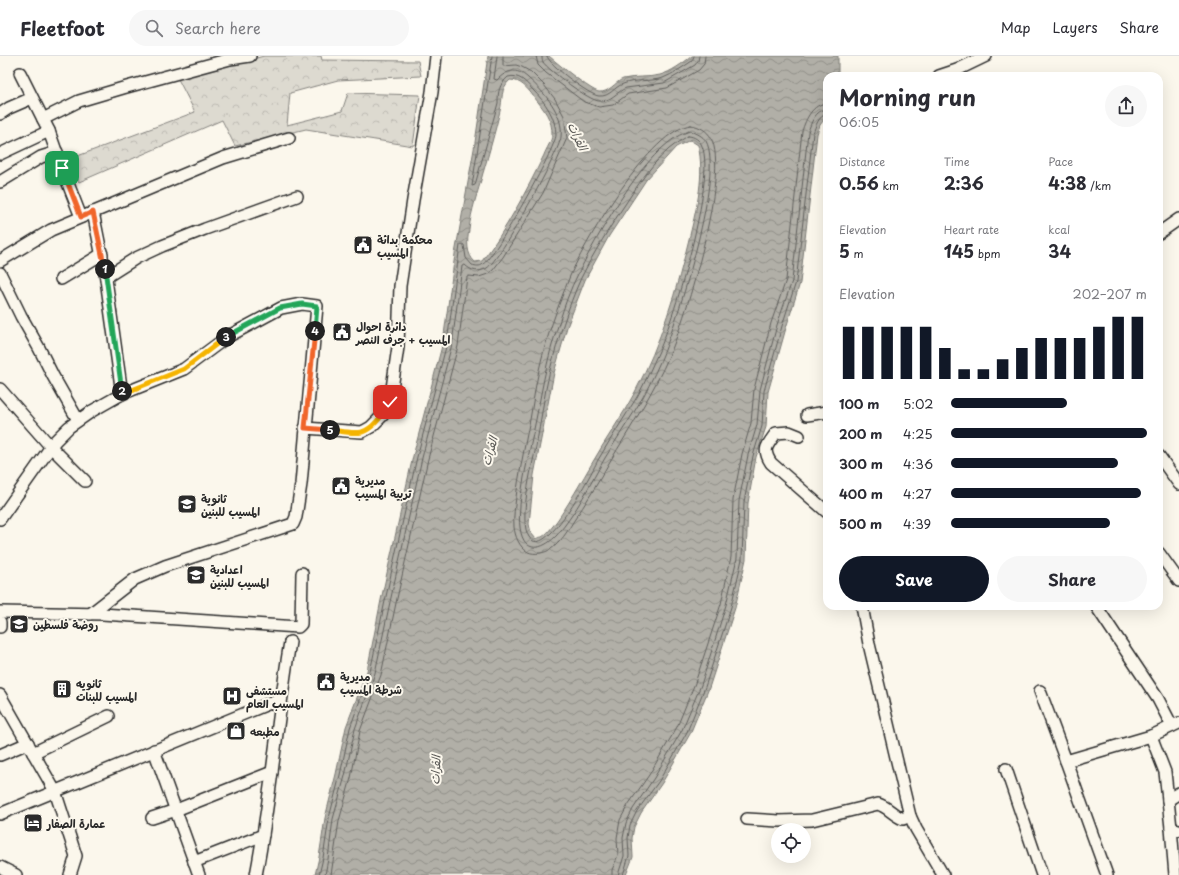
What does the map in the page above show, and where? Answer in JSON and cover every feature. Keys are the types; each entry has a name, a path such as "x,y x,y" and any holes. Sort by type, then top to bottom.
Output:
{"street":[{"path":"43,119 79,101 215,62 250,56"},
{"path":"305,428 362,432 371,427 383,415 390,402 398,347 400,286 432,92 436,56"},
{"path":"951,72 986,56"},
{"path":"20,73 49,130 81,217"},
{"path":"0,114 9,108 32,98"},
{"path":"0,154 49,130"},
{"path":"0,261 51,230 81,217 223,158 289,138"},
{"path":"0,182 42,157 57,152"},
{"path":"106,277 136,258 162,246 297,196"},
{"path":"93,212 106,277 122,394"},
{"path":"1163,230 1179,219"},
{"path":"61,279 102,254"},
{"path":"0,273 40,348 53,376 78,420"},
{"path":"0,519 51,447 69,427 78,420 122,394 184,369 226,337 280,308 302,304 317,306 299,497 296,517 293,524 165,566 135,579 90,614"},
{"path":"0,389 51,447 85,480"},
{"path":"808,415 823,413"},
{"path":"799,436 788,432 776,433 767,445 765,450 766,456 771,463 823,508"},
{"path":"1163,468 1179,484"},
{"path":"1163,559 1179,581"},
{"path":"0,612 90,614 298,627 301,624 302,573"},
{"path":"863,610 869,644 910,816 942,875"},
{"path":"1066,761 1151,736 1176,725 1099,610"},
{"path":"0,622 0,627"},
{"path":"256,875 272,772 280,699 290,642"},
{"path":"1040,691 1105,874"},
{"path":"0,695 56,791 76,856 70,875"},
{"path":"0,814 280,699"},
{"path":"33,753 109,716"},
{"path":"1151,736 1165,772 1168,800 1175,829 1175,875"},
{"path":"0,756 28,743"},
{"path":"154,750 198,875"},
{"path":"1006,769 1042,875"},
{"path":"152,818 272,772"},
{"path":"1168,800 1179,793"},
{"path":"747,818 779,821 812,820 878,804 885,806 895,816 903,819 910,816"},
{"path":"194,862 263,835"},
{"path":"0,867 16,875"}],"green space":[{"path":"264,56 321,56 322,60 418,61 421,76 338,80 290,93 287,125 342,111 348,93 420,95 413,146 306,129 235,146 222,120 79,182 67,160 195,112 178,79"}],"water":[{"name":"الفرات","path":"488,56 549,56 582,82 599,92 603,92 623,79 664,74 692,56 838,56 838,72 823,72 823,121 817,134 800,283 768,392 766,427 756,457 748,503 746,559 735,608 709,688 690,734 662,783 641,813 634,827 632,838 633,857 626,875 315,875 325,818 346,727 367,671 413,456 443,342 455,254 474,149","holes":["510,80 514,80 524,86 541,105 551,124 552,137 531,182 508,223 482,261 475,262 470,255 468,247 471,215 496,127 503,91 507,83","690,140 698,145 701,168 693,224 680,275 653,354 630,401 568,504 547,533 536,539 531,533 529,524 534,475 554,373 567,327 585,280 609,236 646,180 676,147"]}],"place":[{"name":"محكمة بدائة المسيب","path":"363,245"},
{"name":"دائرة احوال المسيب + جرف النصر","path":"342,332"},
{"name":"مديرية تربية المسيب","path":"341,486"},
{"name":"ثانوية المسيب للبنين","path":"187,504"},
{"name":"اعدادية المسيب للبنين","path":"196,575"},
{"name":"روضة فلسطين","path":"19,624"},
{"name":"مديرية شرطة المسيب","path":"326,682"},
{"name":"ثانويه المسيب للبنات","path":"62,689"},
{"name":"مستشفى المسيب العام","path":"232,696"},
{"name":"مطبعه","path":"236,731"},
{"name":"عمارة الصفار","path":"33,823"}],"route":[{"path":"62,168 81,217 93,212 105,272 122,394 184,369 226,337 280,308 302,304 317,306 305,428 362,432 371,427 383,415 390,402"}]}
